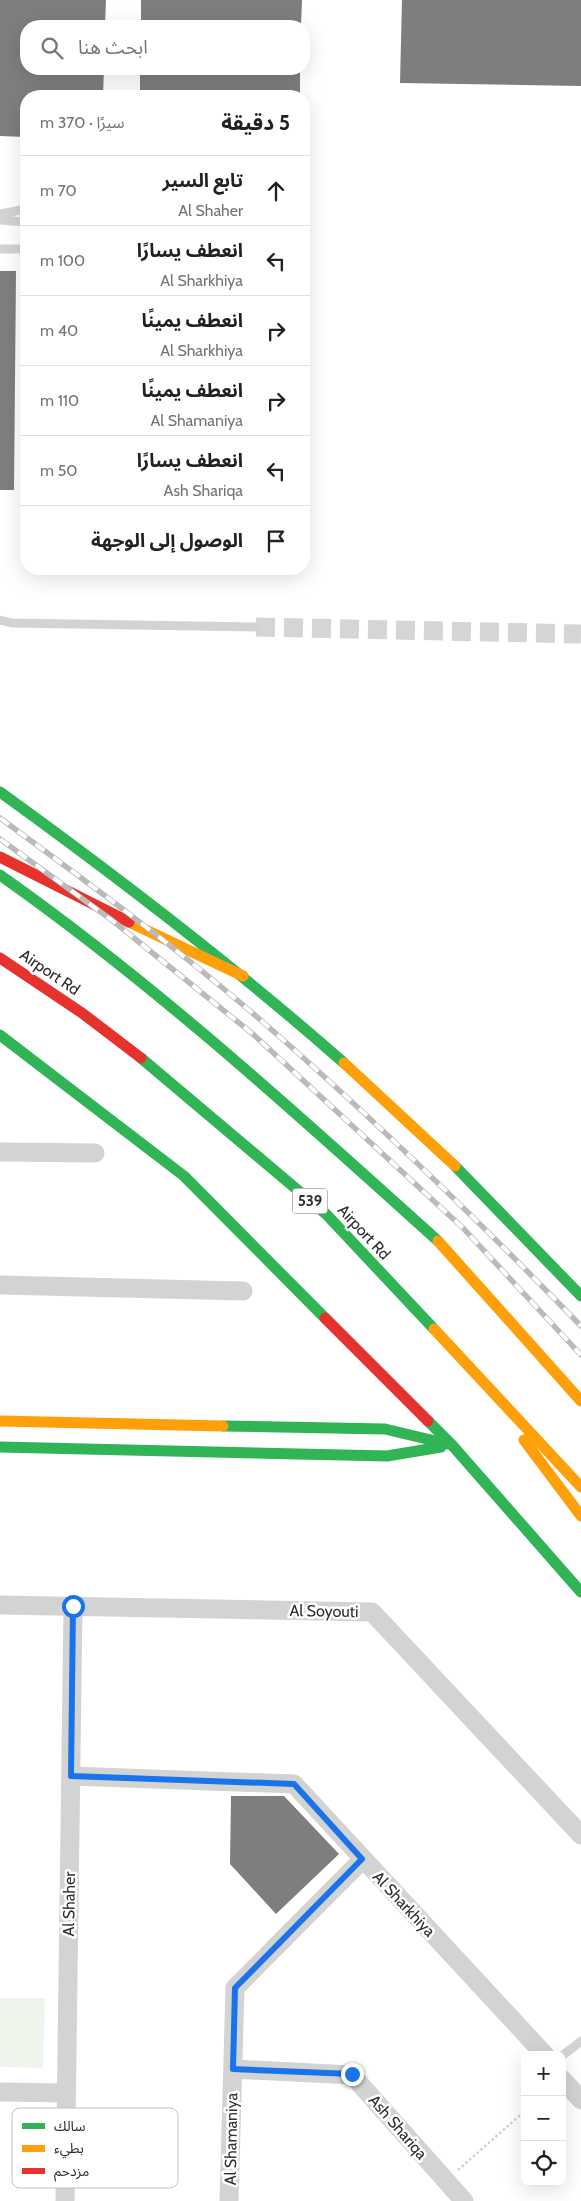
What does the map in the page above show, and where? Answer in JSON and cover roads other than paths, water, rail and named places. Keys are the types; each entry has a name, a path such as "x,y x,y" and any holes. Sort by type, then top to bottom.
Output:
{"main road":[{"path":"0,792 175,920 243,976 432,1143 581,1296"},
{"path":"0,858 118,917 243,976"},
{"path":"0,876 57,915 247,1069 440,1243 581,1401"},
{"name":"Airport Rd","path":"0,958 82,1013 159,1072 326,1214 581,1487"},
{"path":"0,1035 184,1176 452,1445 581,1592"},
{"path":"462,1359 581,1516"},
{"path":"0,1421 385,1429 452,1445"},
{"path":"0,1447 388,1456 452,1445"}],"street":[{"path":"0,1152 95,1154"},
{"path":"0,1285 243,1291"},
{"name":"Al Soyouti","path":"0,1605 372,1612 581,1835"},
{"name":"Al Shaher","path":"66,2108 73,1606"},
{"name":"Al Sharkhiya","path":"71,1776 294,1784 541,2051"},
{"name":"Al Shamaniya","path":"229,2201 235,1988 362,1859"},
{"name":"Ash Shariqa","path":"233,2069 352,2074 454,2194"},
{"path":"566,2083 581,2100"},
{"path":"0,2092 66,2093"},
{"name":"Al Shaher","path":"65,2188 65,2201"}],"lane":[{"path":"0,214 20,210"},
{"path":"0,220 20,222"},
{"path":"0,249 20,249"},
{"path":"0,620 12,623 256,627"},
{"path":"566,2053 581,2041"}],"tunnel":[{"path":"256,627 581,634"}],"railway":[{"path":"0,818 167,943 264,1023 426,1171 581,1326"},
{"path":"0,839 113,921 254,1035 463,1228 581,1355"}]}
